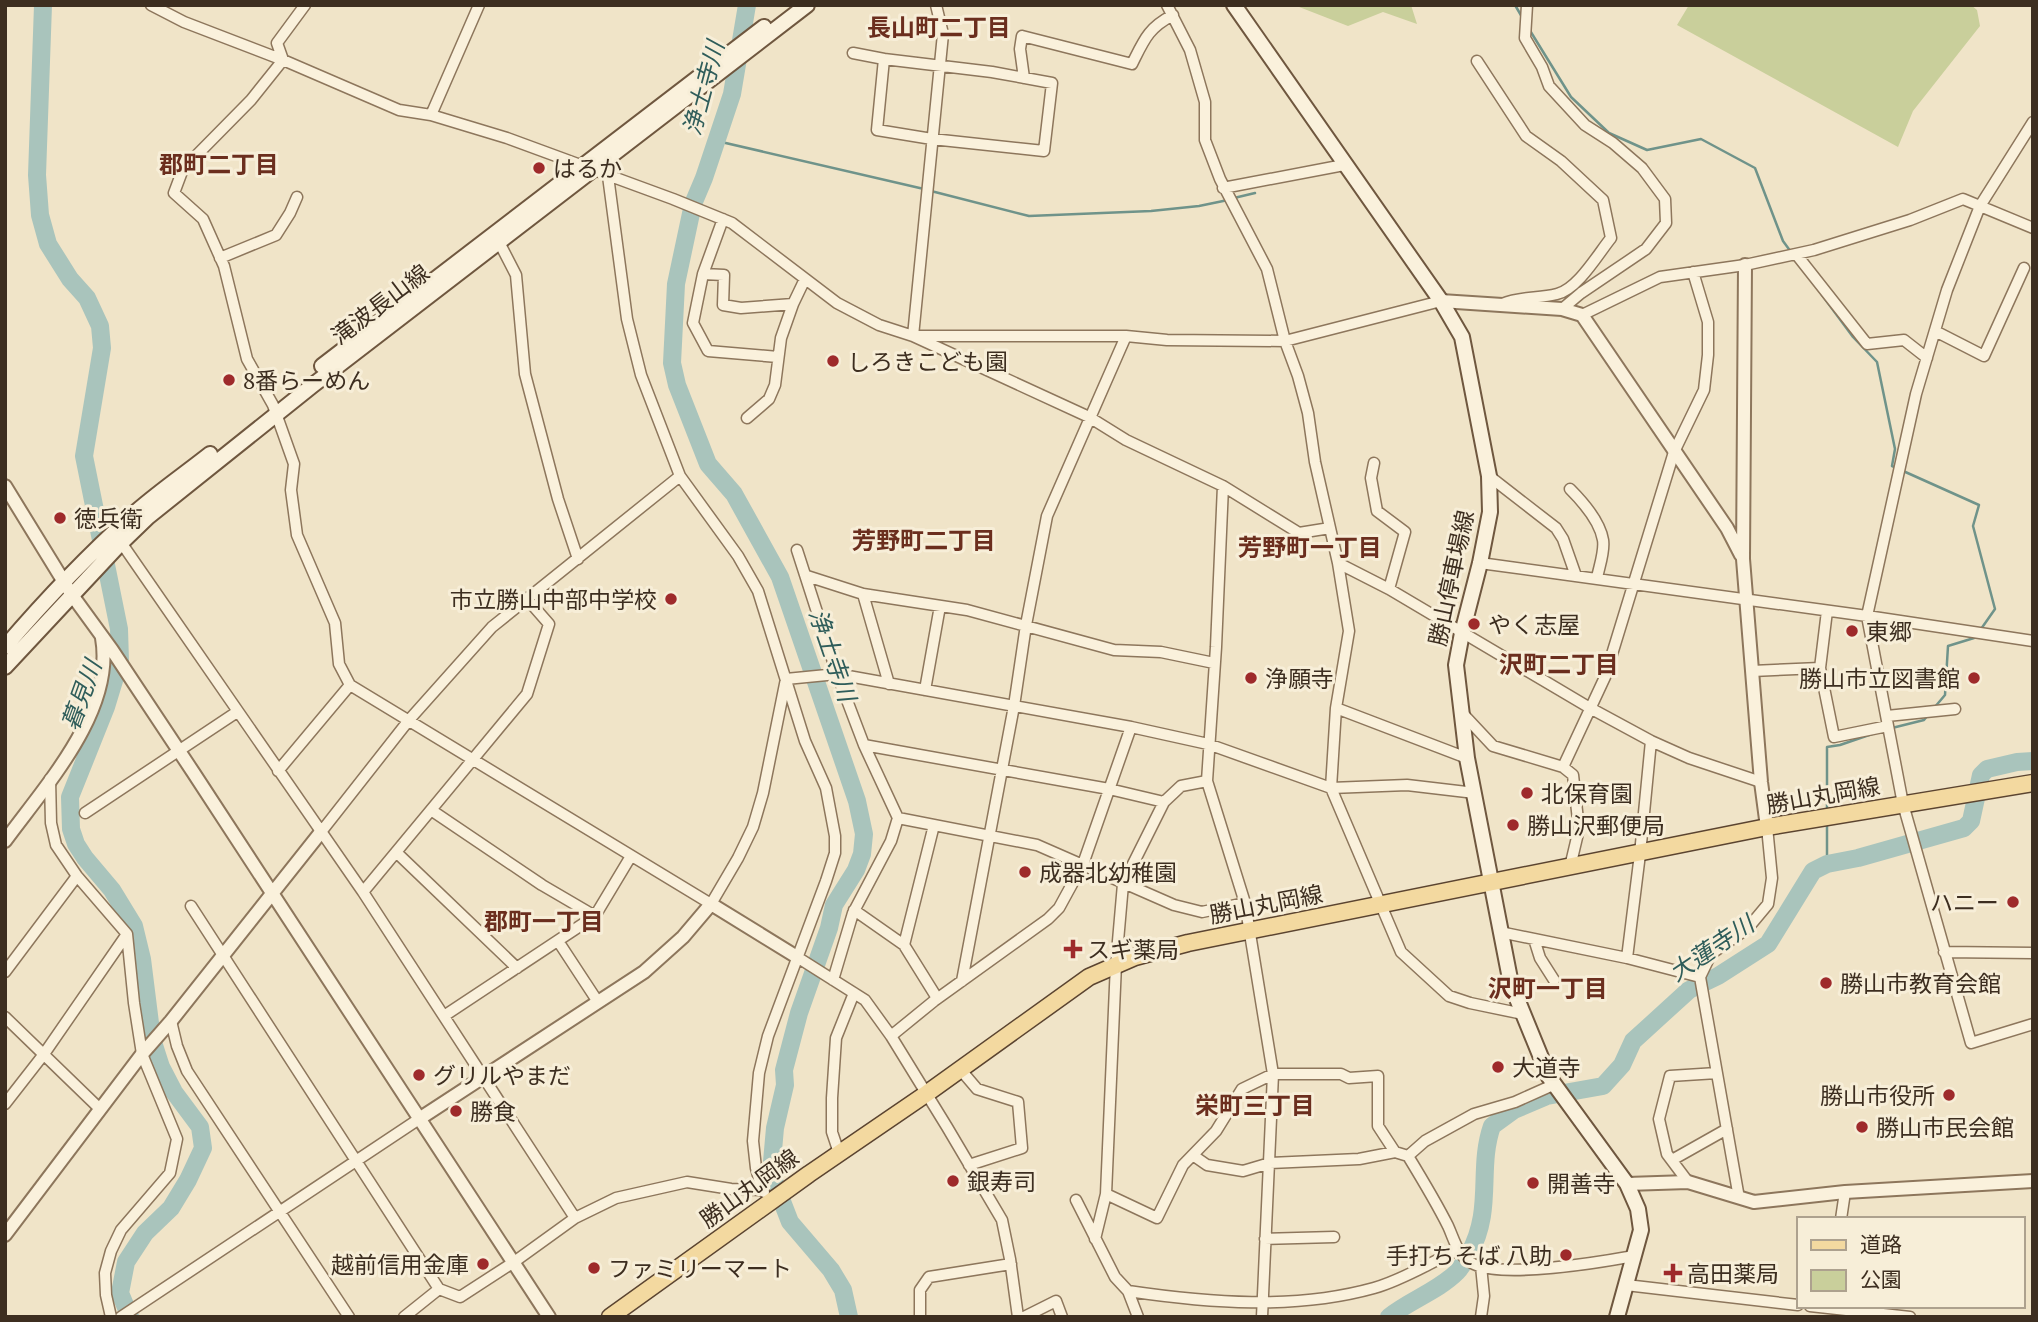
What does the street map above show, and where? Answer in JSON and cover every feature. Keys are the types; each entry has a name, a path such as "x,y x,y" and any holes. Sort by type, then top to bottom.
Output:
{"main road":[{"name":"滝波長山線","path":"772,27 792,5"},
{"name":"滝波長山線","path":"275,409 701,80 772,27 807,5"},
{"name":"勝山停車場線","path":"1234,5 1441,301 1462,337 1489,476 1490,512 1456,665 1467,758 1511,984 1553,1084 1627,1184 1638,1209 1641,1230 1617,1317"},
{"name":"滝波長山線","path":"5,648 65,580 92,563 118,540 138,510 499,242 588,168"},
{"name":"滝波長山線","path":"5,667 72,594 92,563"},
{"name":"勝山丸岡線","path":"610,1317 765,1196 808,1174 926,1094 1089,977 1116,964 1160,949 1250,930 1767,827 2033,783"}],"street":[{"path":"150,5 184,22 399,110 431,115 506,138 723,219 732,223 837,303 879,325 912,336 1089,416 1126,440 1223,486 1300,533 1331,528"},
{"path":"282,60 277,43 305,5"},
{"path":"431,115 479,5"},
{"path":"912,336 943,34 936,5"},
{"path":"1527,5 1525,38 1542,67 1549,86 1585,125 1613,143 1642,169 1665,199 1666,223 1646,250 1581,293 1562,309"},
{"path":"1024,78 1020,49 1022,36 1132,64 1147,33 1170,10 1191,50 1205,102 1205,140 1223,188 1267,269 1284,341 1302,388 1315,462 1331,528 1349,631 1336,708 1331,788 1401,952 1449,996 1523,1014"},
{"path":"853,54 1052,83 1044,151 877,130 884,59"},
{"path":"282,60 251,100 183,169 174,192 203,219 220,258 247,359 275,409 294,464 291,490 297,536 335,623 340,664 350,685 865,1000 891,1036 1002,1220 1018,1317"},
{"path":"1477,61 1526,136 1561,161 1603,200 1610,228 1611,238 1580,279 1560,294 1516,298 1502,304"},
{"path":"2033,122 1980,206 1947,290 1916,394 1867,616 1903,804 1971,1043 2033,1024"},
{"path":"1223,188 1344,165"},
{"path":"191,906 439,1289 460,1297 514,1262 575,1217 616,1198 687,1182 765,1196 756,1168 753,1141 759,1073 768,1036 835,853 835,836 825,788 805,741 758,592 738,556 680,476 641,375 627,319 608,176"},
{"path":"220,258 276,235 297,197"},
{"path":"1582,315 1660,277 1745,265 1796,254 1849,240 1963,199 2033,228"},
{"path":"723,219 703,274 693,323 708,351 778,358"},
{"path":"499,242 516,275 525,373 558,499 578,559"},
{"path":"1796,254 1867,344 1904,340 1927,358"},
{"path":"1739,1198 1700,977 1712,954 1748,928 1768,904 1772,878 1761,782 1743,559 1745,265"},
{"path":"1935,331 1984,356 2024,268"},
{"path":"1563,767 1605,677 1674,452 1704,390 1709,355 1708,322 1693,272"},
{"path":"703,274 724,275 723,305 741,307 793,304"},
{"path":"747,418 769,399 775,385 781,338 805,279"},
{"path":"912,336 1126,336 1167,340 1284,341 1441,301 1562,309 1582,315 1727,528 1743,559"},
{"path":"962,981 1014,706 1046,516 1126,336"},
{"path":"1374,463 1371,478 1377,511 1405,532 1390,589"},
{"path":"5,1235 142,1054 170,1023 409,720 492,627 680,476"},
{"path":"1489,476 1556,528 1563,539 1576,576"},
{"path":"5,486 72,594 179,750 550,1317"},
{"path":"1223,486 1207,781 1245,903 1273,1074 1262,1317"},
{"path":"1570,489 1587,509 1603,542 1597,578"},
{"path":"118,540 363,892 575,1217"},
{"path":"797,550 807,576 833,675 898,818 891,841 855,910 831,978"},
{"path":"1338,563 1390,589 1590,708 1651,741 1689,758 1761,782"},
{"path":"1480,563 1867,616 2033,642"},
{"path":"807,576 863,594 940,606 1026,625 1114,650 1161,652 1214,663"},
{"path":"863,594 889,684"},
{"path":"363,892 527,694 549,624 528,600"},
{"path":"925,690 940,606"},
{"path":"1827,611 1820,668 1833,737 1888,721 1955,709"},
{"path":"5,841 80,735 94,704 102,673 104,648 101,634"},
{"path":"1752,671 1820,668"},
{"path":"786,679 833,675 1131,727 1208,744 1331,788 1408,785 1475,793"},
{"path":"121,1317 665,955 711,904 753,827 763,793 786,679"},
{"path":"278,771 350,685"},
{"path":"1336,708 1467,758"},
{"path":"85,813 237,712"},
{"path":"1462,714 1493,746 1563,767 1573,775 1579,830 1570,867"},
{"path":"891,1036 937,998 1048,919 1059,908 1083,864 1131,727"},
{"path":"1627,958 1651,741"},
{"path":"864,745 1109,789 1164,802"},
{"path":"50,778 51,823 56,845 77,876 127,934 142,1054 177,1139 170,1173 121,1230 111,1251 105,1273 111,1317"},
{"path":"1095,1238 1106,1194 1116,964 1124,884 1164,802 1181,786 1207,781"},
{"path":"431,810 542,886 595,916"},
{"path":"898,818 1037,845 1174,905 1202,912 1245,903"},
{"path":"904,945 934,825"},
{"path":"396,852 517,968"},
{"path":"444,1016 595,916 631,856"},
{"path":"5,972 77,876"},
{"path":"855,910 904,945 937,998"},
{"path":"1500,932 1627,958 1700,977"},
{"path":"5,1104 44,1054 127,934"},
{"path":"1534,939 1540,958 1554,980"},
{"path":"558,941 598,1002"},
{"path":"1944,952 2033,953"},
{"path":"839,1153 832,1132 836,1038 854,993"},
{"path":"5,1017 100,1110"},
{"path":"170,1023 187,1071 349,1317"},
{"path":"960,1069 977,1089 1018,1102 1022,1148 969,1165"},
{"path":"1688,1182 1667,1154 1659,1119 1670,1076 1717,1073"},
{"path":"1106,1194 1157,1217 1183,1164 1194,1156 1216,1131 1242,1089 1273,1074 1341,1074 1349,1078 1378,1076 1378,1126 1395,1152"},
{"path":"1408,1156 1425,1141 1474,1114 1516,1102 1553,1084"},
{"path":"1672,1160 1727,1129"},
{"path":"1194,1156 1207,1165 1243,1171 1270,1163 1359,1159 1395,1152 1408,1156 1449,1228 1458,1250 1471,1263 1501,1271 1634,1256"},
{"path":"1627,1184 1688,1182 1754,1202 1844,1192 2033,1181"},
{"path":"1841,1217 1844,1192"},
{"path":"1076,1200 1115,1277 1128,1291 1138,1317"},
{"path":"1265,1239 1334,1237"},
{"path":"1128,1291 1179,1299 1262,1303 1325,1298 1377,1287 1458,1250"},
{"path":"920,1317 920,1290 929,1277 1011,1264"},
{"path":"1481,1266 1484,1296 1481,1317"},
{"path":"1626,1285 1797,1305"},
{"path":"404,1317 439,1289"},
{"path":"1024,1317 1056,1301 1062,1317"},
{"path":"1831,1311 1910,1317"}],"green space":[{"path":"1294,5 1411,5 1417,24 1383,12 1348,26"},
{"path":"1689,5 1971,5 1977,10 1980,26 1913,111 1898,147 1677,25"}],"waterway":[{"name":"暮見川","path":"43,5 37,175 40,215 48,244 70,279 87,298 100,326 102,348 84,456 119,629 120,661 106,707 70,797 71,829 85,858 112,890 134,926 142,959 152,1039 161,1067 174,1092 200,1127 203,1148 171,1208 145,1233 126,1262 120,1293 130,1317"},
{"name":"浄土寺川","path":"747,5 732,94 693,204 676,284 672,363 677,385 708,464 734,494 780,577 857,801 864,834 862,854 856,870 834,905 829,928 799,1013 784,1070 785,1085 775,1128 771,1173 790,1222 831,1270 843,1290 849,1317"},
{"path":"1515,5 1522,17"},
{"path":"1529,29 1571,97 1609,133 1647,150 1701,139 1755,168 1783,241 1791,252"},
{"path":"717,141 924,189"},
{"path":"931,191 1029,216 1151,211 1228,200"},
{"path":"1234,198 1255,193"},
{"path":"1822,295 1853,337 1877,362 1895,449 1892,466 1979,505 1973,526 1995,609 1981,629"},
{"path":"1934,708 1945,695 1948,646 1974,638 1977,634"},
{"path":"1892,728 1924,720 1928,715"},
{"path":"1827,812 1827,747 1875,733"},
{"name":"大蓮寺川","path":"1389,1317 1449,1279 1459,1270 1469,1254 1481,1221 1486,1158 1492,1126 1514,1110 1547,1096 1603,1086 1622,1065 1633,1041 1689,990 1718,976 1768,944 1813,871 1827,864 1964,828 1971,821 1981,775 1987,769 2033,761"},
{"path":"1827,822 1827,864"}],"place":[{"name":"はるか","path":"539,168"},
{"name":"しろきこども園","path":"833,361"},
{"name":"8番らーめん","path":"229,380"},
{"name":"徳兵衛","path":"60,518"},
{"name":"市立勝山中部中学校","path":"671,599"},
{"name":"やく志屋","path":"1474,624"},
{"name":"東郷","path":"1852,631"},
{"name":"浄願寺","path":"1251,678"},
{"name":"勝山市立図書館","path":"1974,678"},
{"name":"北保育園","path":"1527,793"},
{"name":"勝山沢郵便局","path":"1513,825"},
{"name":"成器北幼稚園","path":"1025,872"},
{"name":"ハニー","path":"2013,902"},
{"name":"スギ薬局","path":"1073,949"},
{"name":"勝山市教育会館","path":"1826,983"},
{"name":"大道寺","path":"1498,1067"},
{"name":"グリルやまだ","path":"419,1075"},
{"name":"勝山市役所","path":"1949,1095"},
{"name":"勝食","path":"456,1111"},
{"name":"勝山市民会館","path":"1862,1127"},
{"name":"銀寿司","path":"953,1181"},
{"name":"開善寺","path":"1533,1183"},
{"name":"手打ちそば 八助","path":"1566,1255"},
{"name":"越前信用金庫","path":"483,1264"},
{"name":"ファミリーマート","path":"594,1268"},
{"name":"高田薬局","path":"1673,1273"}],"district":[{"name":"長山町二丁目","path":"939,27"},
{"name":"郡町二丁目","path":"219,164"},
{"name":"芳野町二丁目","path":"924,540"},
{"name":"芳野町一丁目","path":"1310,547"},
{"name":"沢町二丁目","path":"1559,664"},
{"name":"郡町一丁目","path":"544,921"},
{"name":"沢町一丁目","path":"1548,988"},
{"name":"栄町三丁目","path":"1255,1105"}]}
